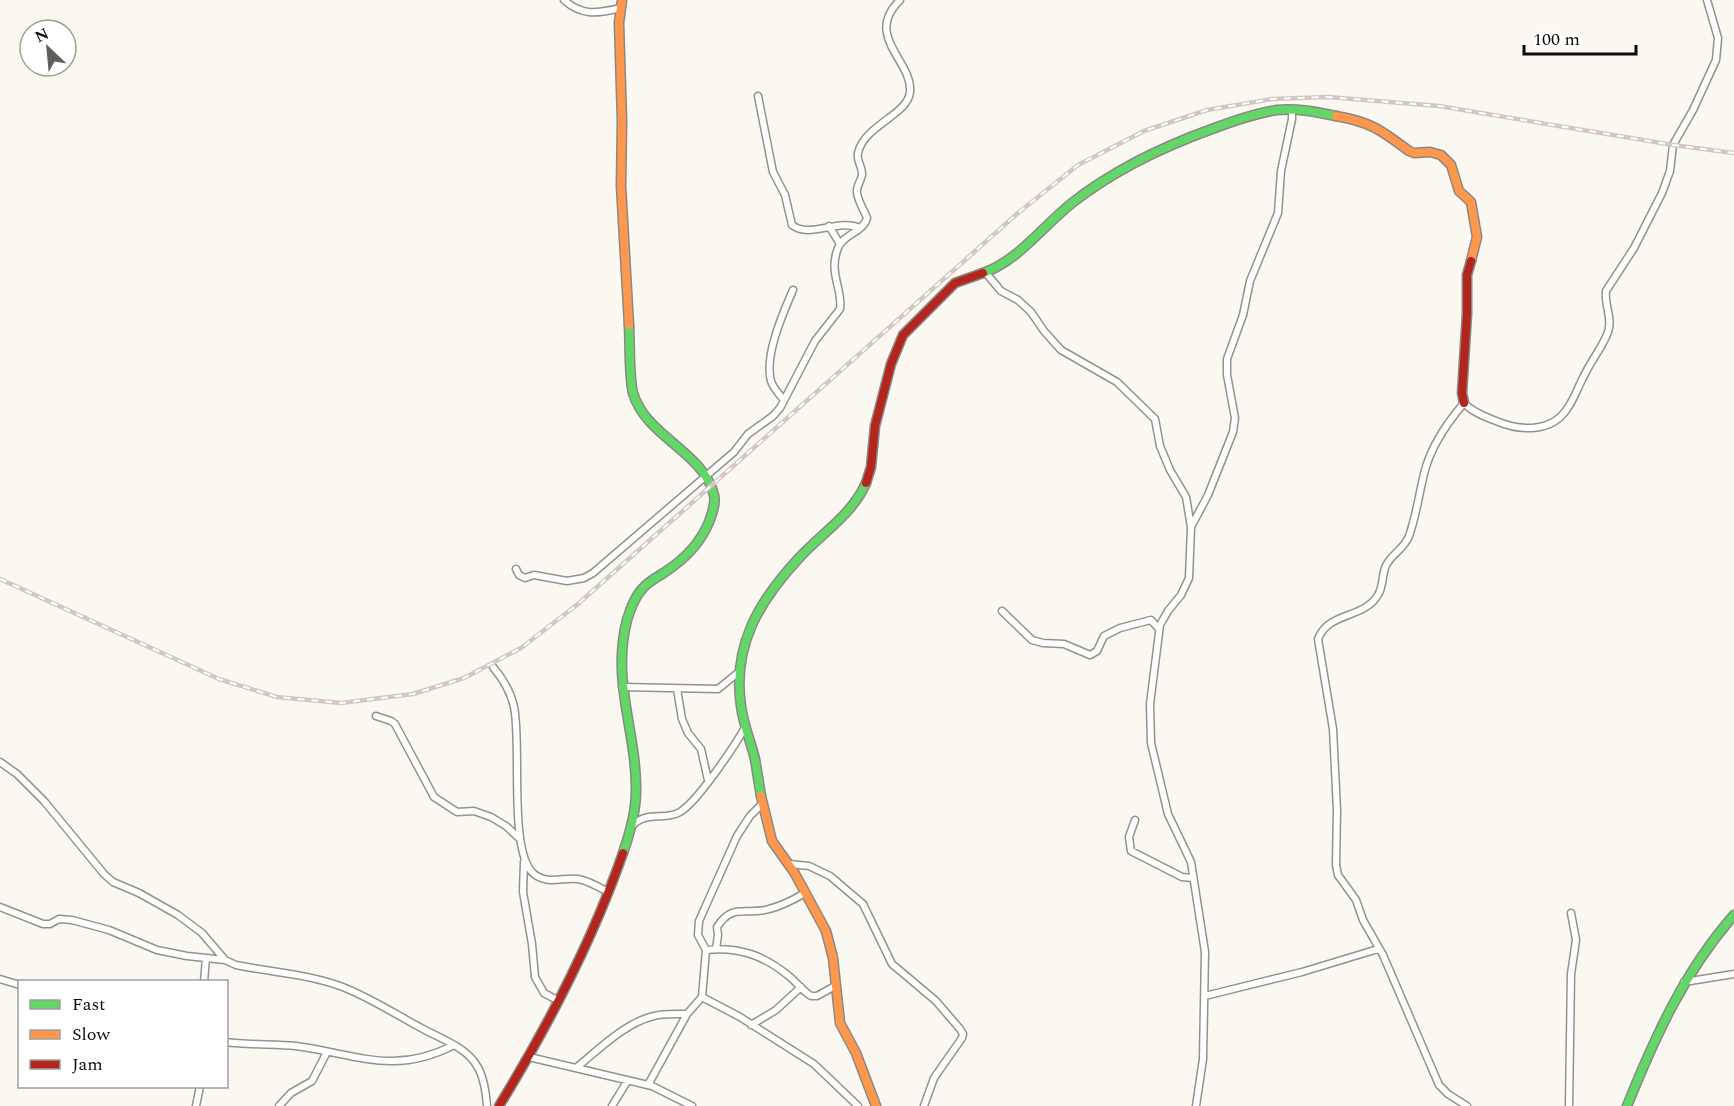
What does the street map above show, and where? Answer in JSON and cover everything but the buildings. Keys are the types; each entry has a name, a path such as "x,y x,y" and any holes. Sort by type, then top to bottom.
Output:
{"main road":[{"path":"499,1106 529,1057 583,952 608,892 631,827 636,807 636,790 622,687 621,654 629,614 639,592 690,554 698,545 707,526 714,501 705,477 691,459 645,417 633,393 621,186 619,23 622,4"},
{"path":"876,1106 856,1053 840,1023 833,958 826,931 789,864 772,841 762,804 755,760 741,708 739,672 749,628 767,598 799,558 846,514 865,486 870,467 875,426 891,364 903,335 947,289 962,280 985,273 1005,262 1071,204 1112,174 1159,149 1198,133 1253,116 1292,110 1328,112 1365,122 1385,132 1409,151 1436,153 1445,158 1451,165 1459,191 1470,202 1477,237 1467,275 1462,386 1464,403"},
{"path":"1627,1106 1672,1000 1705,950 1734,915"}],"street":[{"path":"564,0 581,11 594,12 622,4"},
{"path":"516,569 519,575 525,578 534,575 567,581 590,576 734,452 754,429 773,416 784,400 815,341 840,309 834,271 837,253 840,244 864,226 867,218 856,192 862,175 858,152 867,135 905,104 910,96 909,82 887,35 890,12 900,0"},
{"path":"1467,1106 1448,1094 1439,1085 1407,1009 1363,920 1356,900 1340,878 1336,865 1337,810 1333,729 1318,639 1328,624 1341,616 1370,605 1379,593 1384,569 1410,536 1424,473 1432,450 1464,403 1468,408 1496,421 1532,429 1563,416 1571,403 1608,332 1610,317 1605,297 1606,291 1629,257 1662,193 1670,171 1673,145 1693,110 1716,60 1719,47 1718,38 1707,0"},
{"path":"758,96 773,172 785,195 792,225 802,230 847,224 860,228"},
{"path":"1191,527 1208,495 1233,432 1234,418 1227,375 1227,359 1243,315 1250,281 1278,213 1280,181 1292,110"},
{"path":"829,226 840,244"},
{"path":"985,273 1000,291 1018,300 1031,312 1061,350 1117,382 1155,419 1160,446 1170,470 1186,497 1191,527 1189,578 1159,629 1149,705 1150,736 1168,814 1189,856 1205,952 1203,1059 1196,1106"},
{"path":"784,400 771,381 769,369 778,328 793,290"},
{"path":"1002,611 1032,640 1064,644 1090,655 1097,651 1104,636 1120,628 1151,620 1159,629"},
{"path":"493,667 504,682 514,706 519,838 524,861 523,892 535,976 544,993 559,1001"},
{"path":"622,687 718,689 739,672"},
{"path":"677,689 682,719 688,733 701,749 708,780"},
{"path":"376,716 395,724 434,797 457,812 474,812 491,817 506,826 519,838"},
{"path":"631,827 641,818 673,815 690,806 746,726"},
{"path":"0,762 17,774 44,801 113,882 140,893 178,915 202,933 225,960"},
{"path":"648,1085 687,1014 702,997 706,950 697,932 703,909 740,831 762,804"},
{"path":"1135,820 1129,837 1131,851 1182,876 1193,878"},
{"path":"524,861 536,875 546,880 579,879 608,892"},
{"path":"789,864 809,866 830,876 863,904 892,964 936,1001 960,1029 962,1038 934,1078 924,1106"},
{"path":"716,949 717,927 728,914 737,910 768,909 805,893"},
{"path":"0,907 43,924 50,924 59,919 72,920 109,930 157,950 225,960 236,965 310,978 350,989 382,1004 465,1053 477,1066 487,1106"},
{"path":"1569,1106 1571,974 1576,940 1571,912"},
{"path":"706,950 716,949 759,956 782,971 811,996 817,996 836,986"},
{"path":"1205,996 1302,972 1378,949"},
{"path":"204,980 206,958"},
{"path":"1684,981 1734,974"},
{"path":"0,979 18,985"},
{"path":"751,1025 776,1010 801,987"},
{"path":"702,997 814,1064 858,1106"},
{"path":"576,1068 613,1038 636,1023 654,1016 687,1014"},
{"path":"228,1042 282,1045 392,1062 412,1059 454,1045"},
{"path":"279,1106 291,1093 312,1081 327,1052"},
{"path":"529,1057 648,1085 692,1106"},
{"path":"612,1106 628,1080"},
{"path":"196,1106 200,1088"}],"railway":[{"path":"0,579 219,679 277,697 341,703 413,694 464,678 521,648 578,604 1018,213 1078,165 1144,131 1207,110 1272,99 1328,97 1439,106 1734,153"}],"traffic: fast":[{"path":"983,273 1019,252 1061,212 1088,191 1139,160 1193,136 1269,111 1299,110 1336,116"},
{"path":"623,853 632,823 636,791 633,748 623,686 623,642 627,620 640,591 679,562 696,544 709,522 714,502 714,495 708,480 699,467 661,433 640,408 632,387 629,325"},
{"path":"761,796 755,759 741,706 739,684 745,644 761,608 772,591 799,558 853,505 866,483"},
{"path":"1627,1106 1672,1006 1700,959 1734,915"}],"traffic: slow":[{"path":"622,0 619,23 621,186 629,325"},
{"path":"1336,116 1375,128 1414,153 1430,152 1441,155 1451,165 1459,191 1471,202 1477,237 1471,261"},
{"path":"761,796 772,841 794,872 826,931 833,958 840,1023 856,1053 876,1106"}],"traffic: jam":[{"path":"1464,403 1462,393 1467,275 1471,261"},
{"path":"866,483 871,467 875,426 891,364 903,335 955,283 983,273"},
{"path":"499,1106 568,983 611,886 623,853"}]}
